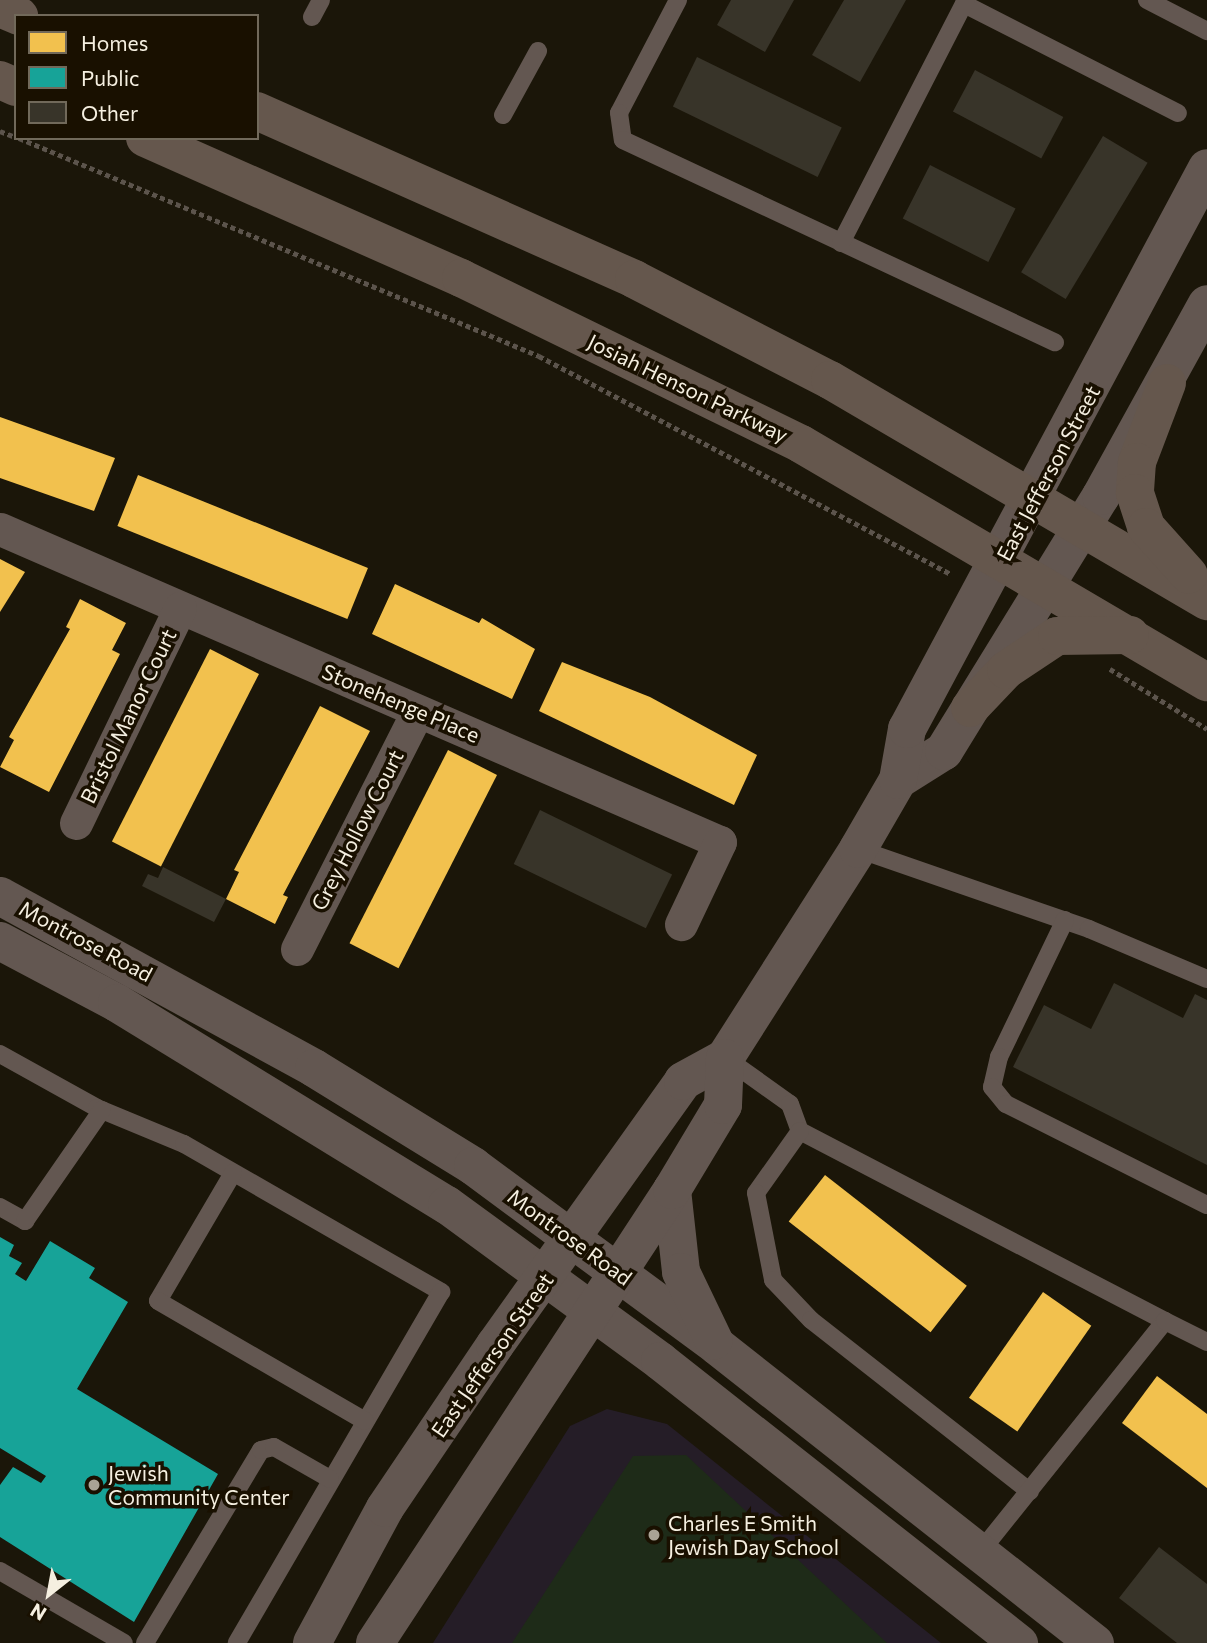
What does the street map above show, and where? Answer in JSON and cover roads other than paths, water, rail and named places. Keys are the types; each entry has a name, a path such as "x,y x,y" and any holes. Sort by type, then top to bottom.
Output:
{"main road":[{"path":"259,112 634,279 1035,498 1207,601"},
{"name":"Josiah Henson Parkway","path":"149,140 604,345 802,444 1047,583 1207,682"},
{"path":"1167,383 1137,462 1136,505 1153,536 1207,594"},
{"path":"970,708 1006,670 1057,636 1134,636"}],"street":[{"name":"East Jefferson Street","path":"312,1643 385,1508 683,1081 725,1058 858,849 898,780 907,729 1003,558 1207,168"},
{"name":"East Jefferson Street","path":"898,780 944,751 1083,526 1167,383 1207,304"},
{"name":"Stonehenge Place","path":"0,529 720,842 681,924"},
{"name":"Bristol Manor Court","path":"76,823 180,608"},
{"name":"Grey Hollow Court","path":"297,949 418,712"},
{"name":"Montrose Road","path":"5,911 314,1068 575,1239 1095,1643"},
{"name":"Montrose Road","path":"0,941 301,1115 447,1205 592,1312 1019,1643"},
{"path":"375,1643 620,1273 723,1105 725,1058"},
{"path":"672,1190 681,1272 716,1346"}],"lane":[{"path":"312,17 321,0"},
{"path":"678,0 620,113 623,140 1055,342"},
{"path":"1147,0 1207,31"},
{"path":"841,243 965,2 1178,113"},
{"path":"503,115 538,51"},
{"path":"858,849 1065,920 1207,979"},
{"path":"1065,920 999,1057 992,1087 1006,1104 1207,1205"},
{"path":"0,1054 102,1110 233,1173 441,1292 237,1643"},
{"path":"725,1058 790,1104 800,1131 1207,1342"},
{"path":"0,1207 25,1221 102,1110"},
{"path":"800,1131 756,1193 773,1280 811,1320 1030,1492"},
{"path":"233,1173 158,1301 365,1421"},
{"path":"980,1552 1165,1321"},
{"path":"145,1643 261,1450 274,1447 330,1479"},
{"path":"0,1570 124,1643"}],"place":[{"name":"Jewish Community Center","path":"94,1485"},
{"name":"Charles E Smith Jewish Day School","path":"654,1535"}]}
